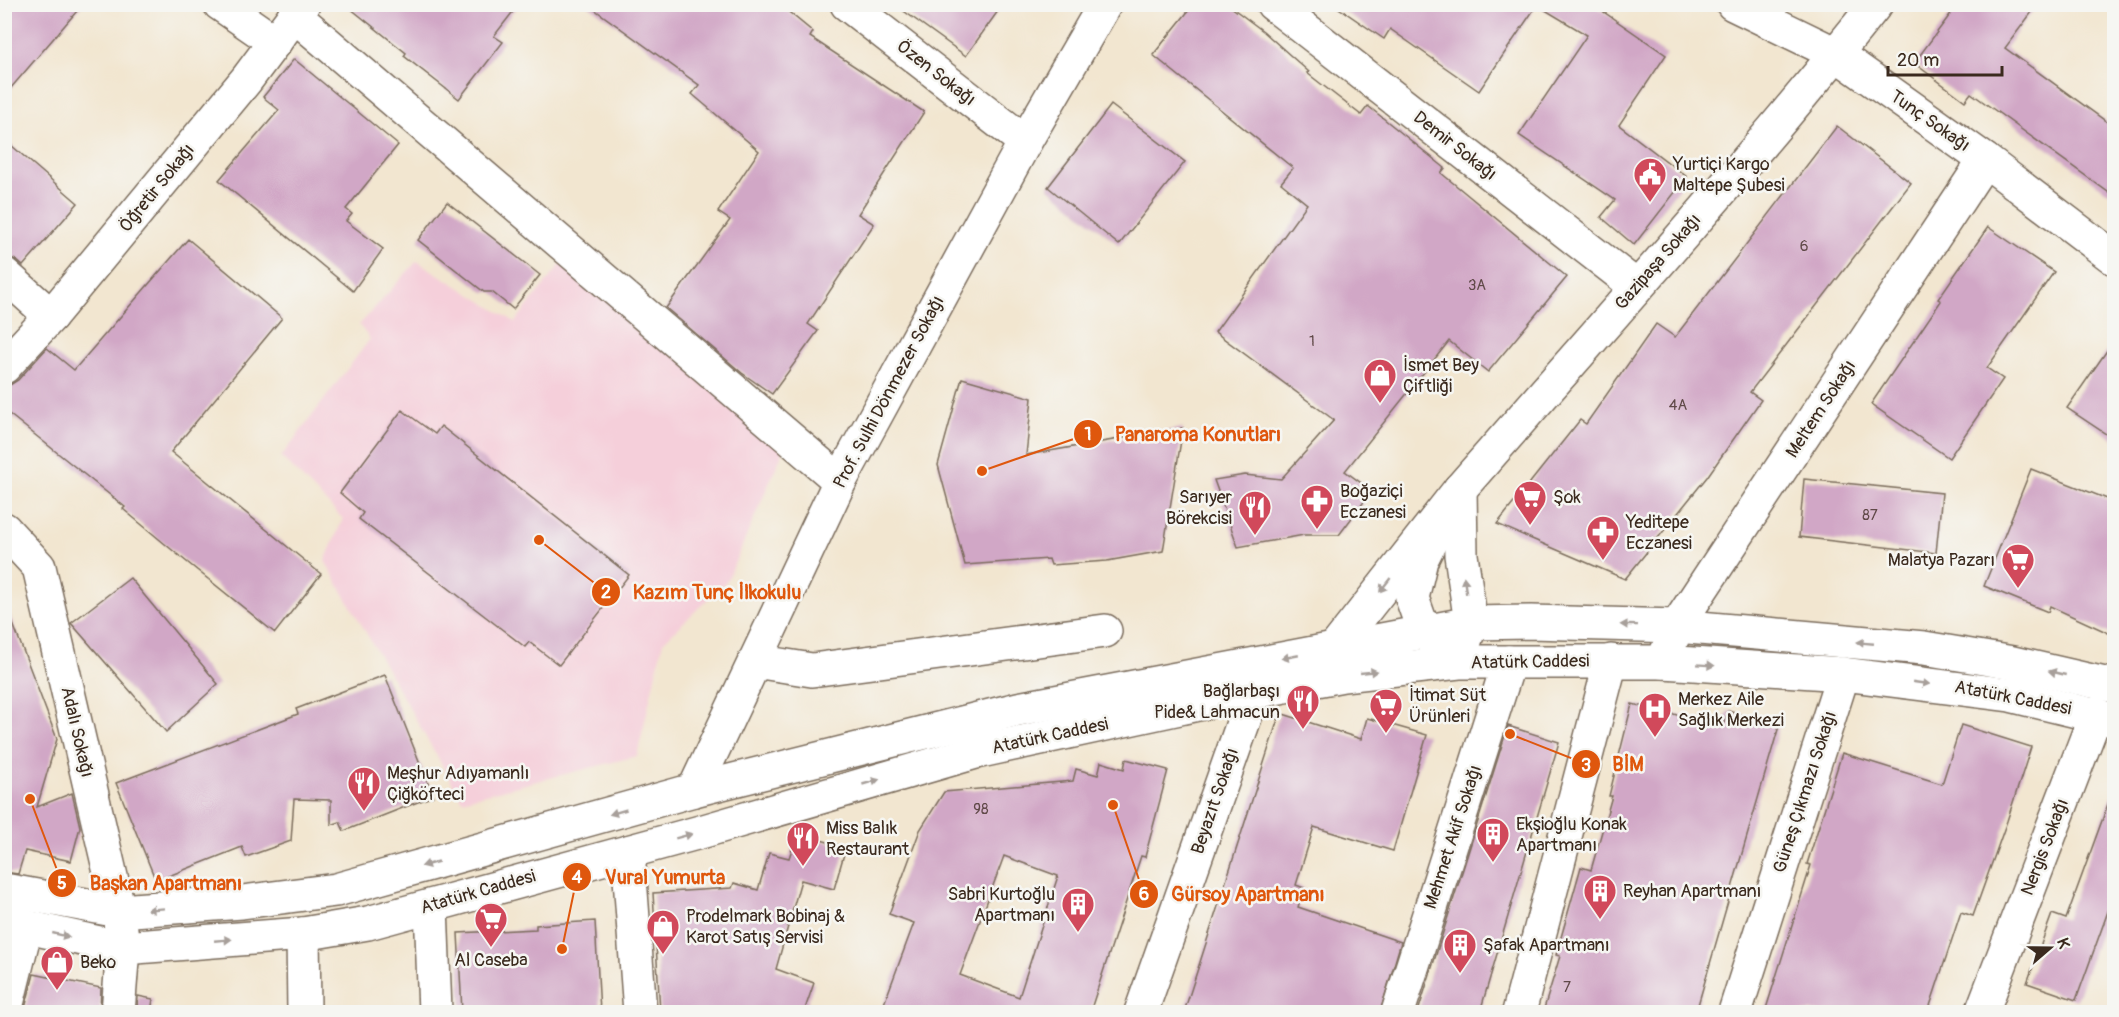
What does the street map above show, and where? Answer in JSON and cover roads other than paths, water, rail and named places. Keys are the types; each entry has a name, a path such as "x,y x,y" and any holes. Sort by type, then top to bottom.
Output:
{"street":[{"path":"220,4 275,42"},
{"name":"Özen Sokağı","path":"847,4 1025,142"},
{"name":"Prof. Sulhi Dönmezer Sokağı","path":"694,790 840,481 1025,142 1105,4"},
{"name":"Demir Sokağı","path":"1273,4 1637,287"},
{"name":"Tunç Sokağı","path":"1732,4 1836,54 1985,160 2115,258"},
{"name":"Gazipaşa Sokağı","path":"1460,489 1637,287 1876,4"},
{"path":"299,10 840,481"},
{"name":"Öğretir Sokağı","path":"4,367 51,316 247,78 299,10"},
{"name":"Meltem Sokağı","path":"1663,662 1677,626 1985,160"},
{"path":"4,274 51,316"},
{"path":"1460,489 1461,555 1471,623 1459,662 1424,632 1413,598 1421,560 1460,489"},
{"path":"1335,648 1460,489"},
{"name":"Adalı Sokağı","path":"4,529 39,567 118,911 123,948 118,1012"},
{"name":"Atatürk Caddesi","path":"4,890 118,911 242,902 336,890 694,790 1018,709 1471,623 1531,622 1677,626 1924,648 2013,663 2115,686"},
{"path":"755,661 812,670 1105,631"},
{"path":"1519,1012 1611,661"},
{"name":"Atatürk Caddesi","path":"15,924 123,948 303,934 368,923 628,852 976,752 1343,675 1459,662 1663,662 1843,674 2010,695 2105,717"},
{"name":"Mehmet Akif Sokağı","path":"1398,1012 1509,662"},
{"name":"Güneş Çıkmazı Sokağı","path":"1735,1012 1843,674"},
{"name":"Beyazıt Sokağı","path":"1141,1012 1254,692"},
{"name":"Nergis Sokağı","path":"1982,1012 2105,717"},
{"path":"628,852 640,1012"},
{"path":"431,906 435,1012"},
{"path":"5,1012 15,924"},
{"path":"303,934 304,1012"}],"place":[{"name":"Yurtiçi Kargo Maltepe Şubesi","path":"1650,203"},
{"name":"İsmet Bey Çiftliği","path":"1380,404"},
{"name":"Panaroma Konutları","path":"982,471"},
{"name":"Şok","path":"1530,526"},
{"name":"Boğaziçi Eczanesi","path":"1317,530"},
{"name":"Sarıyer Börekcisi","path":"1255,536"},
{"name":"Kazım Tunç İlkokulu","path":"539,540"},
{"name":"Yeditepe Eczanesi","path":"1603,561"},
{"name":"Malatya Pazarı","path":"2018,589"},
{"name":"Bağlarbaşı Pide& Lahmacun","path":"1303,730"},
{"name":"İtimat Süt Ürünleri","path":"1386,734"},
{"name":"BİM","path":"1510,734"},
{"name":"Merkez Aile Sağlık Merkezi","path":"1655,738"},
{"name":"Başkan Apartmanı","path":"30,799"},
{"name":"Gürsoy Apartmanı","path":"1113,805"},
{"name":"Meşhur Adıyamanlı Çiğköfteci","path":"364,812"},
{"name":"Ekşioğlu Konak Apartmanı","path":"1493,863"},
{"name":"Miss Balık Restaurant","path":"803,867"},
{"name":"Reyhan Apartmanı","path":"1600,920"},
{"name":"Sabri Kurtoğlu Apartmanı","path":"1078,933"},
{"name":"Al Caseba","path":"491,948"},
{"name":"Vural Yumurta","path":"562,949"},
{"name":"Prodelmark Bobinaj & Karot Satış Servisi","path":"663,955"},
{"name":"Şafak Apartmanı","path":"1460,974"},
{"name":"Beko","path":"57,991"}]}
